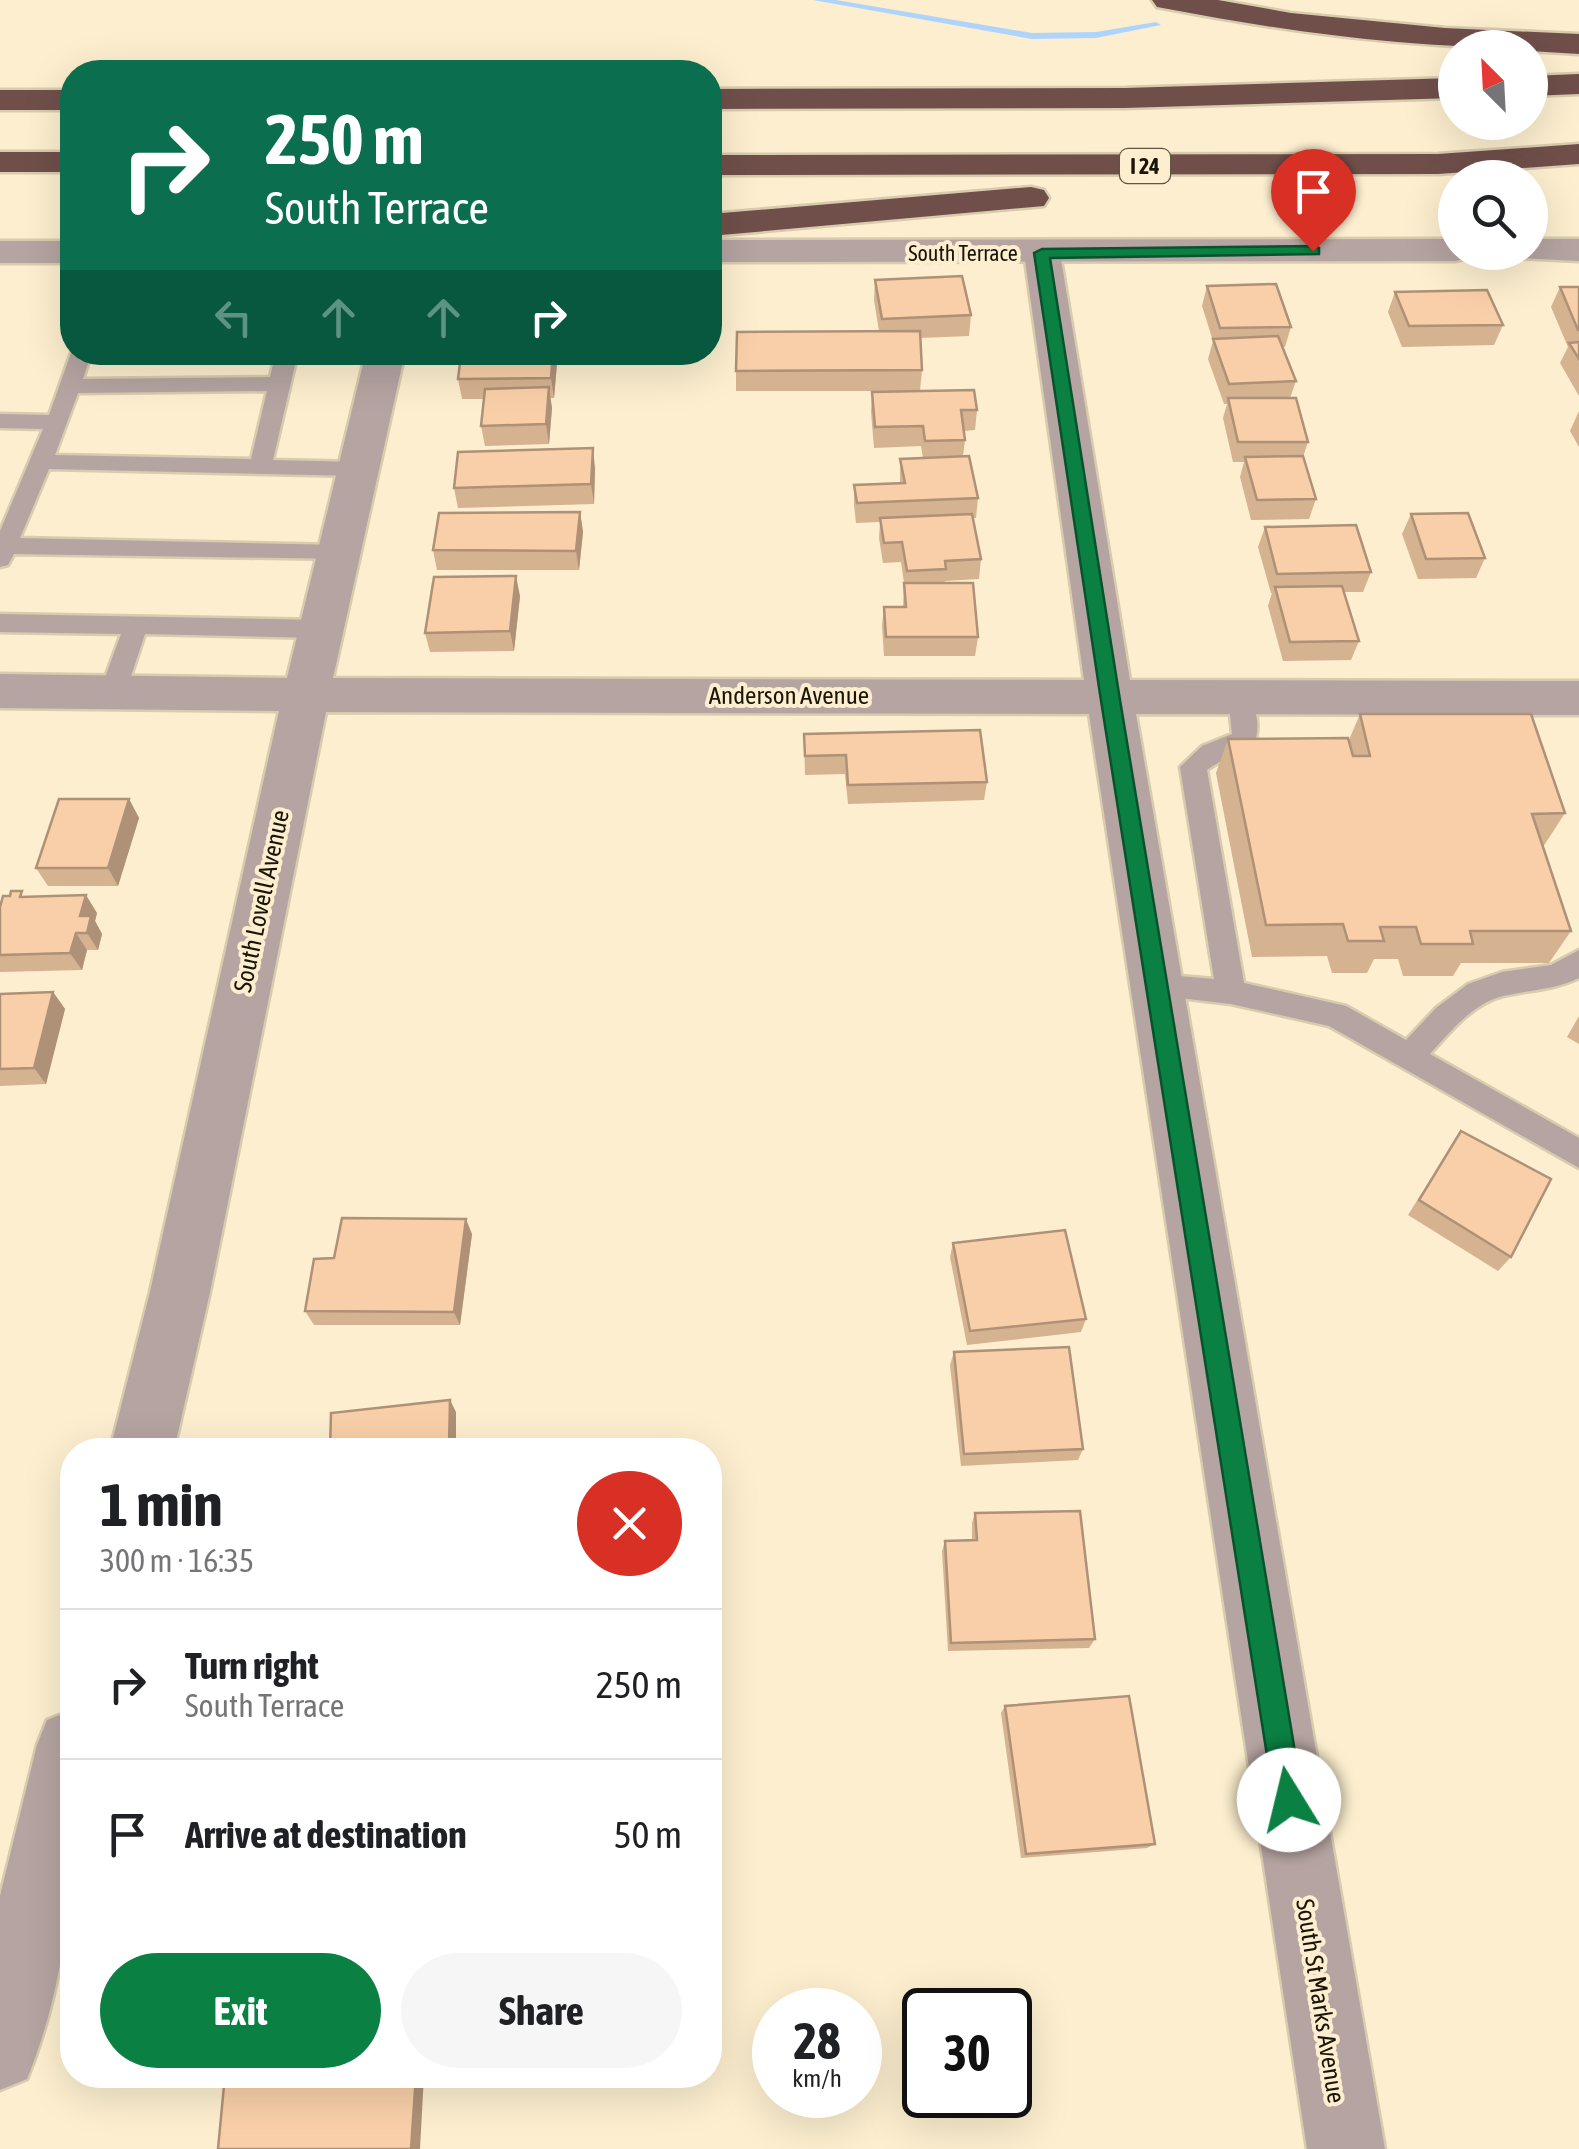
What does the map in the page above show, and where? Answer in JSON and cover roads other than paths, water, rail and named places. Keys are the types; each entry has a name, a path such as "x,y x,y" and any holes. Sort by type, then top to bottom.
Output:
{"highway":[{"path":"1168,0 1291,23 1445,38 1579,44"},
{"path":"1548,85 1579,84"},
{"path":"722,99 1125,98 1438,89"},
{"path":"0,100 60,100"},
{"name":"I 24","path":"1494,160 1579,154"},
{"path":"0,162 60,162"},
{"name":"I 24","path":"722,164 1438,164"},
{"path":"722,224 1438,164"}],"street":[{"name":"South Terrace","path":"722,252 1438,250"},
{"path":"1548,250 1579,250"},
{"path":"0,252 60,252"},
{"name":"South St Marks Avenue","path":"1042,253 1109,694 1346,2149"},
{"name":"South Lovell Avenue","path":"145,1438 180,1292 306,696 383,365"},
{"name":"Anderson Avenue","path":"0,690 306,696 1109,694 1579,698"},
{"path":"0,2052 60,1796"}],"lane":[{"path":"77,365 3,552 339,553"},
{"path":"260,467 284,365"},
{"path":"70,386 280,384"},
{"path":"0,421 57,422"},
{"path":"40,462 359,469"},
{"path":"0,623 322,629"},
{"path":"113,691 136,626"},
{"path":"1231,992 1193,767 1210,754 1246,739 1241,696"},
{"path":"1408,1057 1462,1002 1493,986 1538,982 1569,971 1579,962"},
{"path":"1156,986 1231,992 1336,1015 1579,1154"}],"waterway":[{"path":"818,0 1032,36 1096,35 1156,25"}]}
